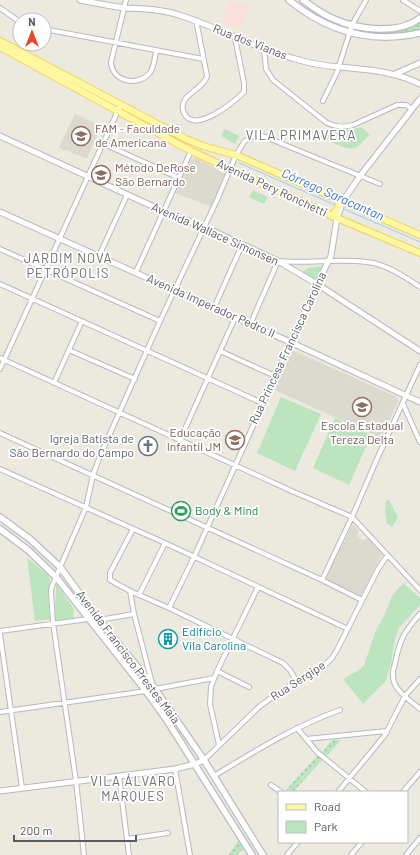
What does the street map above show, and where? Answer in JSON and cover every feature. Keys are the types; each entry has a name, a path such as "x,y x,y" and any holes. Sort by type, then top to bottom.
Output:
{"main road":[{"path":"289,0 318,21 349,32 383,38 420,33"},
{"path":"303,0 329,17 352,25 375,28 398,28 411,24 420,18"},
{"name":"Avenida Pery Ronchetti","path":"0,41 119,107 191,151 420,253"},
{"name":"Avenida Pery Ronchetti","path":"0,48 186,139 236,155 341,203 420,234"},
{"path":"336,215 341,203"},
{"name":"Avenida Francisco Prestes Maia","path":"0,517 30,539 60,567 99,620 154,687 204,760 242,824 263,855"},
{"name":"Avenida Francisco Prestes Maia","path":"0,528 28,550 56,577 146,691 168,722 252,855"}],"street":[{"name":"Rua dos Vianas","path":"80,0 124,8 160,10 196,20 264,50 311,63 394,74 420,84"},
{"path":"126,0 111,66 118,76 124,80 139,79 148,75 152,68 156,51"},
{"path":"323,101 339,67 349,32 366,0"},
{"path":"403,0 420,10"},
{"path":"0,8 12,16"},
{"path":"196,20 206,78 204,82 186,97 182,107 186,117 191,120 196,121 212,116 221,111 244,92 244,83 235,38"},
{"path":"52,31 203,59"},
{"path":"264,50 266,69 273,80 327,123 334,126 346,127 353,125 397,105 406,105 412,109"},
{"path":"394,74 420,63"},
{"path":"341,203 360,176 420,99"},
{"path":"0,370 2,359 32,299 119,107"},
{"path":"84,855 76,781 53,623 52,591 60,567 86,507 93,475 119,412 231,170 236,155 244,142 258,135 380,184"},
{"name":"Avenida Wallace Simonsen","path":"0,136 127,195 204,227 278,261 317,284 420,352"},
{"path":"102,144 179,178"},
{"path":"136,272 165,212 191,151"},
{"path":"99,256 127,195"},
{"name":"Avenida Imperador Pedro II","path":"0,212 136,272 420,402"},
{"name":"Rua Princesa Francisca Carolina","path":"169,608 194,556 290,342 331,256 336,215"},
{"path":"214,308 242,245"},
{"path":"0,248 160,321"},
{"path":"250,325 278,261 301,263 368,262 389,269 420,287"},
{"path":"0,284 262,403"},
{"path":"180,440 235,318"},
{"path":"54,383 82,321"},
{"path":"69,350 134,380"},
{"path":"220,351 275,376"},
{"path":"2,359 352,517 420,590"},
{"path":"322,580 403,404 405,395 420,365"},
{"path":"403,404 420,442"},
{"path":"397,416 402,414 408,415"},
{"path":"0,433 322,580 362,600"},
{"path":"0,469 194,556 348,629"},
{"path":"132,529 110,573 110,580 130,591 233,638 285,664 297,682"},
{"path":"140,595 165,543"},
{"name":"Rua Sergipe","path":"0,791 175,769 204,760 260,706 326,664 332,658 378,569 387,556"},
{"path":"219,745 210,704 210,696 214,678 258,587"},
{"path":"130,591 134,614 154,687 214,678"},
{"path":"0,631 88,618 99,620 134,614"},
{"path":"420,614 401,638 393,670 394,682 397,688 420,709"},
{"path":"0,634 22,788"},
{"path":"216,672 249,687"},
{"path":"339,791 387,731 405,696 420,679"},
{"path":"0,712 146,691"},
{"path":"214,776 298,728 340,710"},
{"path":"298,728 317,752 365,791"},
{"path":"306,739 387,731"},
{"path":"175,769 190,855"},
{"path":"404,791 420,772"},
{"path":"119,776 129,855"},
{"path":"271,785 280,791"},
{"path":"127,839 168,833"},
{"path":"406,855 420,838"},
{"path":"287,855 297,843"},
{"path":"351,855 361,843"}],"shaded area":[{"path":"229,1 248,5 242,27 236,25 235,27 222,22"},
{"name":"FAM - Faculdade de Americana","path":"75,114 101,126 87,158 73,154 68,150 63,150 59,147"},
{"path":"195,158 225,174 211,207 175,193 191,160"},
{"path":"292,350 397,397 398,401 381,438 274,390"},
{"path":"353,524 359,531 357,535 362,540 368,538 382,554 361,596 325,579"}],"green space":[{"path":"420,23 420,30 391,36 357,33 358,28 398,29"},
{"path":"362,127 370,135 355,148 346,148 325,138 329,129 348,130"},
{"path":"225,129 239,136 235,144 221,136"},
{"path":"253,190 268,197 264,204 249,197"},
{"path":"323,266 316,280 302,272 308,268"},
{"path":"281,397 321,414 295,471 257,453"},
{"path":"335,418 371,435 349,485 313,468"},
{"path":"389,500 398,517 392,527 387,524 385,511 386,501"},
{"path":"27,558 48,575 50,580 48,596 50,619 35,621"},
{"path":"403,583 420,598 420,605 398,629 391,664 385,682 363,704 343,679 359,670 364,665 376,630 384,616 392,596"},
{"path":"56,584 74,609 73,618 55,621"},
{"path":"332,740 341,740 327,756 322,752"},
{"path":"317,756 322,760 294,791 286,790"},
{"path":"239,839 243,849 237,855 229,855"}],"waterway":[{"name":"Córrego Saracantan","path":"239,163 335,205"},
{"name":"Córrego Saracantan","path":"344,209 420,242"}],"place":[{"name":"FAM - Faculdade de Americana","path":"81,136"},
{"name":"Método DeRose São Bernardo","path":"101,175"},
{"name":"Escola Estadual Tereza Delta","path":"362,407"},
{"name":"Educação Infantil JM","path":"235,440"},
{"name":"Igreja Batista de São Bernardo do Campo","path":"148,446"},
{"name":"Body & Mind","path":"181,511"},
{"name":"Edifício Vila Carolina","path":"168,639"}],"district":[{"name":"VILA PRIMAVERA","path":"301,135"},
{"name":"JARDIM NOVA PETRÓPOLIS","path":"68,266"},
{"name":"VILA ÁLVARO MARQUES","path":"133,788"}]}
